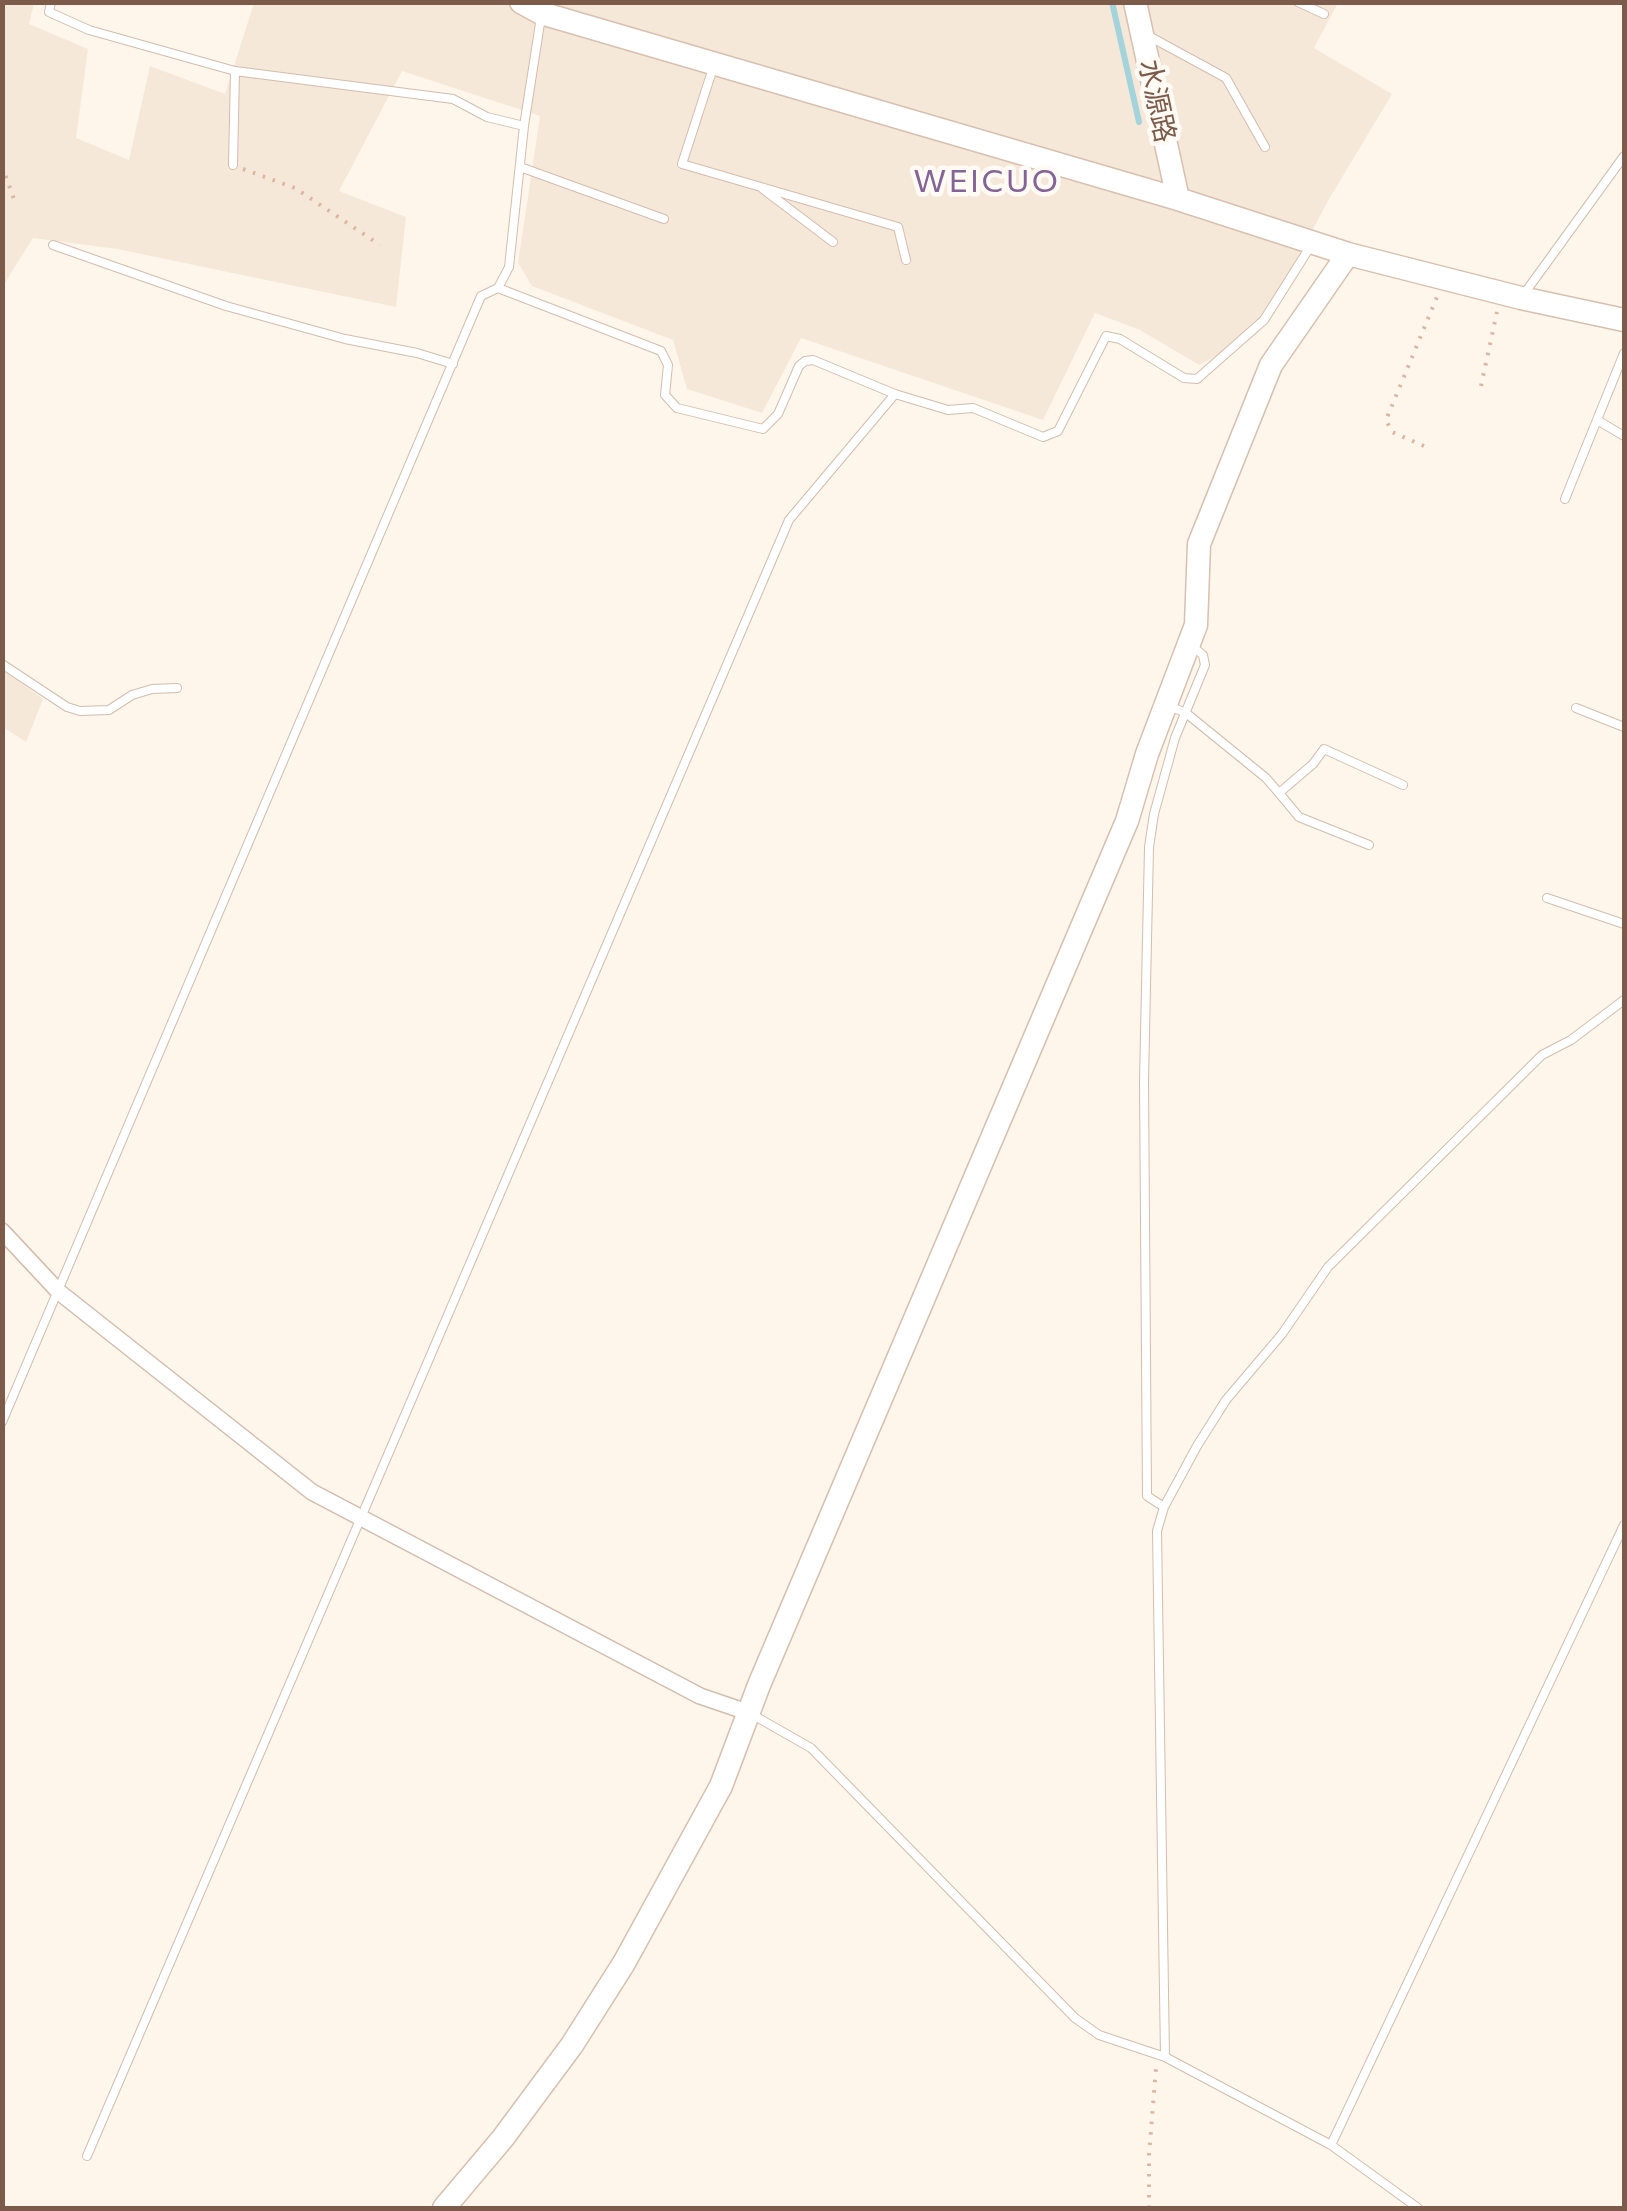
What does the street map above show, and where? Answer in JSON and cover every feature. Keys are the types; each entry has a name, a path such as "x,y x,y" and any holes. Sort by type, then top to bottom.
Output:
{"street":[{"name":"水源路","path":"1135,2 1178,198"},
{"path":"535,6 714,63 1178,198 1348,254 1624,320"},
{"path":"444,2208 572,2046 624,1963 721,1786 1175,708 1198,614 1199,544 1271,366 1348,254"},
{"path":"2,1230 59,1292 312,1492 700,1696 750,1713"}],"lane":[{"path":"51,2 48,12 90,30 235,71 453,99 487,117 524,126"},
{"path":"1298,2 1324,14"},
{"path":"498,288 509,267 524,126 541,32 535,6"},
{"path":"1142,32 1226,78 1266,147"},
{"path":"714,63 682,164 898,227 906,260"},
{"path":"234,165 235,71"},
{"path":"1511,296 1624,156"},
{"path":"520,167 664,219"},
{"path":"760,186 832,242"},
{"path":"2,1422 480,296 498,288 661,352 668,365 665,395 677,408 763,428 778,414 799,366 812,360 895,394 948,410 973,408 1043,438 1058,431 1106,336 1120,340 1184,378 1197,379 1264,320 1312,243"},
{"path":"53,245 226,306 453,364"},
{"path":"1565,499 1624,353"},
{"path":"87,2156 789,520 895,394"},
{"path":"1597,420 1624,436"},
{"path":"2,664 80,710 109,710 132,694 177,688"},
{"path":"1175,708 1266,778 1300,817 1370,845"},
{"path":"1164,1508 1147,1496 1144,1081 1149,847 1175,738 1175,708"},
{"path":"1576,708 1624,727"},
{"path":"1279,792 1313,764 1324,748 1403,784"},
{"path":"1547,898 1624,924"},
{"path":"1165,2056 1157,1531 1164,1508 1226,1400 1282,1334 1328,1267 1542,1055 1571,1040 1624,1000"},
{"path":"1331,2145 1624,1526"},
{"path":"750,1713 811,1748 1074,2018 1100,2034 1165,2056 1331,2145 1418,2208"}],"path":[{"path":"234,165 295,188 380,245"},
{"path":"2,166 14,199"},
{"path":"1424,446 1392,432 1386,420 1444,279"},
{"path":"1481,386 1511,296"},
{"path":"1149,2208 1156,2069 1165,2056"}],"shaded area":[{"path":"3,3 34,3 29,24 88,49 76,138 129,160 150,66 225,94 254,3 1338,3 1314,48 1392,94 1328,201 1257,334 1199,365 1140,330 1095,313 1043,420 801,338 762,413 687,389 673,340 532,286 518,263 540,116 402,71 339,191 406,217 396,307 117,249 33,238 3,286"},
{"path":"3,670 43,699 26,742 3,727"}],"waterway":[{"path":"1112,2 1139,122"}],"district":[{"name":"WEICUO","path":"987,181"}]}
